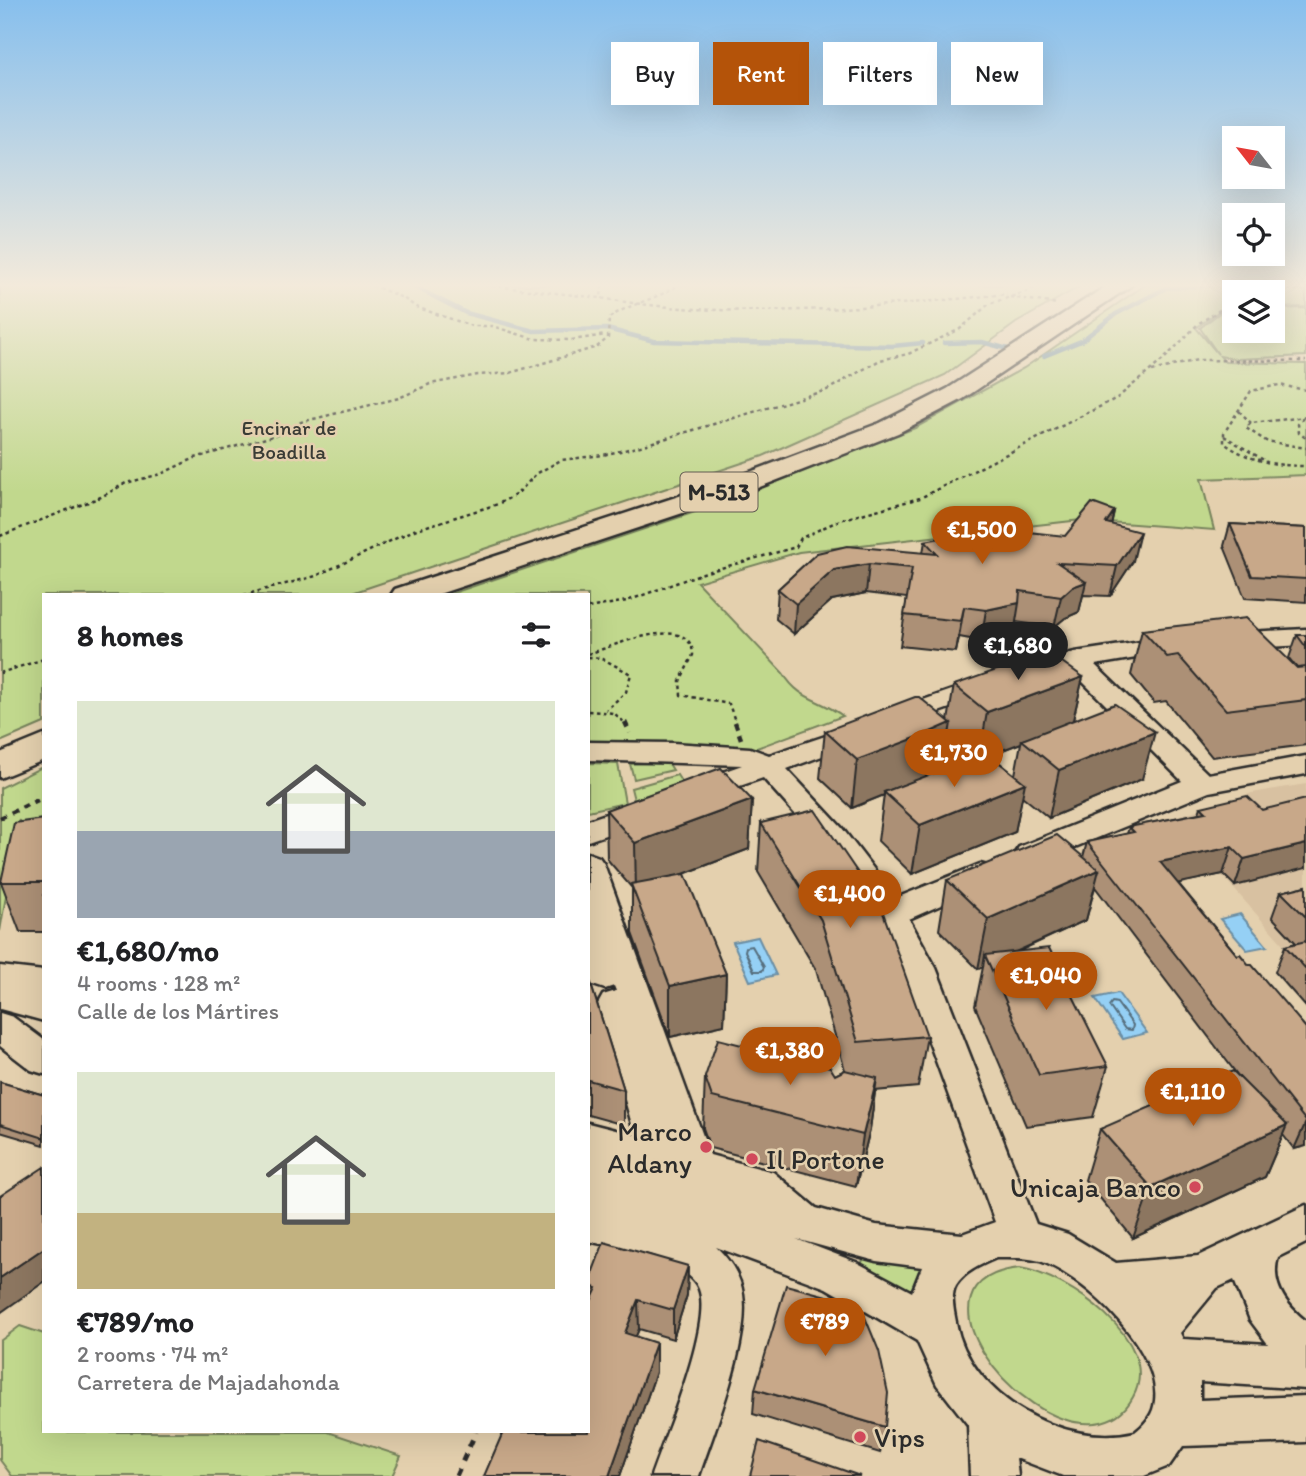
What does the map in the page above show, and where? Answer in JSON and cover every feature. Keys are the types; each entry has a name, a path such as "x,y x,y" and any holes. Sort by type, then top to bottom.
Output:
{"main road":[{"name":"M-513","path":"412,593 743,484 853,443 955,394 1020,354"},
{"path":"0,767 42,747"}],"street":[{"path":"590,751 734,754 750,757 1075,660 1163,646 1306,637"},
{"path":"1075,660 1202,784"},
{"path":"590,830 666,803 755,755"},
{"path":"755,755 831,835 890,914 919,968 1022,1240"},
{"path":"890,914 1202,784 1306,765"},
{"path":"590,871 678,1162"},
{"path":"590,931 610,990 678,1162"},
{"path":"0,979 42,984"},
{"path":"0,996 42,1007"},
{"path":"0,1021 42,1033"},
{"path":"0,1027 42,1059"},
{"path":"0,1053 42,1061"},
{"path":"590,1140 758,1184 811,1226"},
{"path":"590,1164 876,1243 962,1253"},
{"path":"590,1192 754,1241 841,1275 934,1327"},
{"path":"590,1212 639,1206"},
{"path":"1108,1283 1202,1275 1306,1223"},
{"path":"590,1224 691,1253 720,1283 724,1307 720,1336 675,1476"},
{"path":"995,1240 1022,1240 1052,1247 1108,1283 1136,1308 1162,1345 1179,1402 1174,1424 1152,1450 1123,1461 1086,1469 990,1416 964,1386 945,1357 934,1327 932,1295 941,1272 962,1253 995,1240"},
{"path":"1260,1247 1254,1273 1261,1298 1275,1321 1289,1335 1306,1345"},
{"path":"1162,1345 1202,1275"},
{"path":"1162,1345 1306,1367"},
{"path":"990,1416 994,1476"},
{"path":"1174,1424 1306,1419"}],"path":[{"path":"0,536 101,497 127,483 160,474 195,458 287,432 301,422 399,398 430,384 478,375 510,373 574,354"},
{"path":"252,593 316,576 414,530 498,504 517,494 536,474 561,460 603,456 660,438 688,433 827,390 880,360 908,354"},
{"path":"590,608 627,601 703,573 796,547 801,538 840,520 920,498 1117,398 1167,354"},
{"path":"1148,372 1197,360 1306,362"},
{"path":"1306,390 1279,385 1251,391 1224,436 1224,443 1239,456 1271,464 1306,466"},
{"path":"1239,411 1251,422"},
{"path":"1306,417 1251,422 1246,428 1256,438 1270,444 1306,448"},
{"path":"1306,417 1298,424 1298,433 1306,438"},
{"path":"1224,436 1271,464"},
{"path":"590,654 663,632 675,632 690,638 694,646 694,657 680,681 681,695 729,704 755,755"},
{"path":"590,655 601,658 631,674 626,692 606,710"},
{"path":"0,673 42,660"},
{"path":"590,710 606,710 625,720 631,737"},
{"path":"0,818 42,798"},
{"path":"456,1476 476,1433"}],"shaded area":[{"path":"1306,784 1306,970 1171,818 1252,793"}],"green space":[{"name":"Encinar de Boadilla","path":"0,354 974,354 945,375 763,456 352,593 42,593 42,724 0,742"},
{"path":"1045,354 1306,354 1306,356 1236,359 1220,356 1225,362 1306,364 1306,475 1201,479 1214,530 1081,520 799,552 697,582 796,689 843,716 746,752 590,747 590,593 453,593 701,510 915,428"},
{"path":"668,762 673,770 634,779 630,764"},
{"path":"590,763 618,764 625,803 590,811"},
{"path":"42,767 42,823 19,829 19,820 0,931 0,788"},
{"path":"677,775 682,783 634,800 631,788"},
{"path":"867,1250 924,1262 910,1295 860,1267"},
{"path":"1020,1268 1039,1273 1084,1297 1123,1333 1135,1354 1139,1376 1133,1397 1117,1415 1095,1423 1064,1419 1033,1404 1005,1381 984,1353 971,1324 971,1298 986,1278"},
{"path":"20,1326 42,1333 42,1433 331,1433 401,1456 392,1476 12,1476 0,1460 0,1341"}],"water":[{"path":"1240,914 1267,946 1247,950 1220,919"},
{"path":"758,937 776,975 750,981 733,942"},
{"path":"1118,993 1147,1033 1123,1039 1095,998"}],"building":[{"path":"1092,503 1114,511 1106,523 1140,532 1117,566 1058,563 1086,582 1072,587 1061,597 1020,591 1019,603 986,610 964,607 961,621 904,615 912,568 869,564 834,570 796,604 778,589 817,553 847,546 937,554 925,541 993,528 1065,536"},
{"path":"1230,524 1306,528 1306,579 1252,576"},
{"path":"1246,618 1297,668 1306,667 1306,700 1226,710 1178,655 1167,657 1142,630"},
{"path":"1297,635 1306,635 1306,647"},
{"path":"1048,652 1083,677 987,712 954,685"},
{"path":"919,697 951,723 857,760 825,731"},
{"path":"1115,704 1155,732 1059,770 1022,740"},
{"path":"987,753 1025,783 920,825 884,792"},
{"path":"721,768 752,800 635,843 606,810"},
{"path":"1247,796 1262,810 1306,799 1306,844 1244,859 1232,847 1160,862 1237,955 1240,954 1252,965 1306,1028 1306,1121 1087,842 1134,832 1129,827 1206,812 1201,807"},
{"path":"815,810 881,907 927,1036 858,1042 821,920 761,823"},
{"path":"42,819 42,882 1,882 14,823"},
{"path":"1057,835 1099,870 988,919 947,880"},
{"path":"685,874 726,974 670,986 631,884"},
{"path":"1306,886 1306,917 1281,892"},
{"path":"1306,941 1306,969 1285,946"},
{"path":"1049,948 1108,1066 1039,1075 985,955"},
{"path":"590,981 624,1090 590,1081"},
{"path":"718,1039 750,1047 754,1055 765,1050 830,1067 835,1075 845,1070 877,1078 863,1135 712,1097 705,1077"},
{"path":"1233,1071 1287,1125 1151,1187 1100,1129"},
{"path":"0,1082 42,1094 42,1137 0,1124"},
{"path":"42,1168 42,1249 0,1278 0,1196"},
{"path":"604,1242 688,1266 673,1310 638,1300 625,1333 656,1343 609,1476 484,1476 503,1433 590,1433 590,1303 597,1288 590,1286 590,1279"},
{"path":"786,1285 860,1305 879,1351 888,1393 885,1427 755,1389"},
{"path":"759,1441 860,1476 750,1476"}],"waterway":[{"path":"1044,356 1049,354"}],"place":[{"name":"Marco Aldany","path":"706,1147"},
{"name":"Il Portone","path":"752,1159"},
{"name":"Unicaja Banco","path":"1195,1187"},
{"name":"Vips","path":"860,1437"}]}
